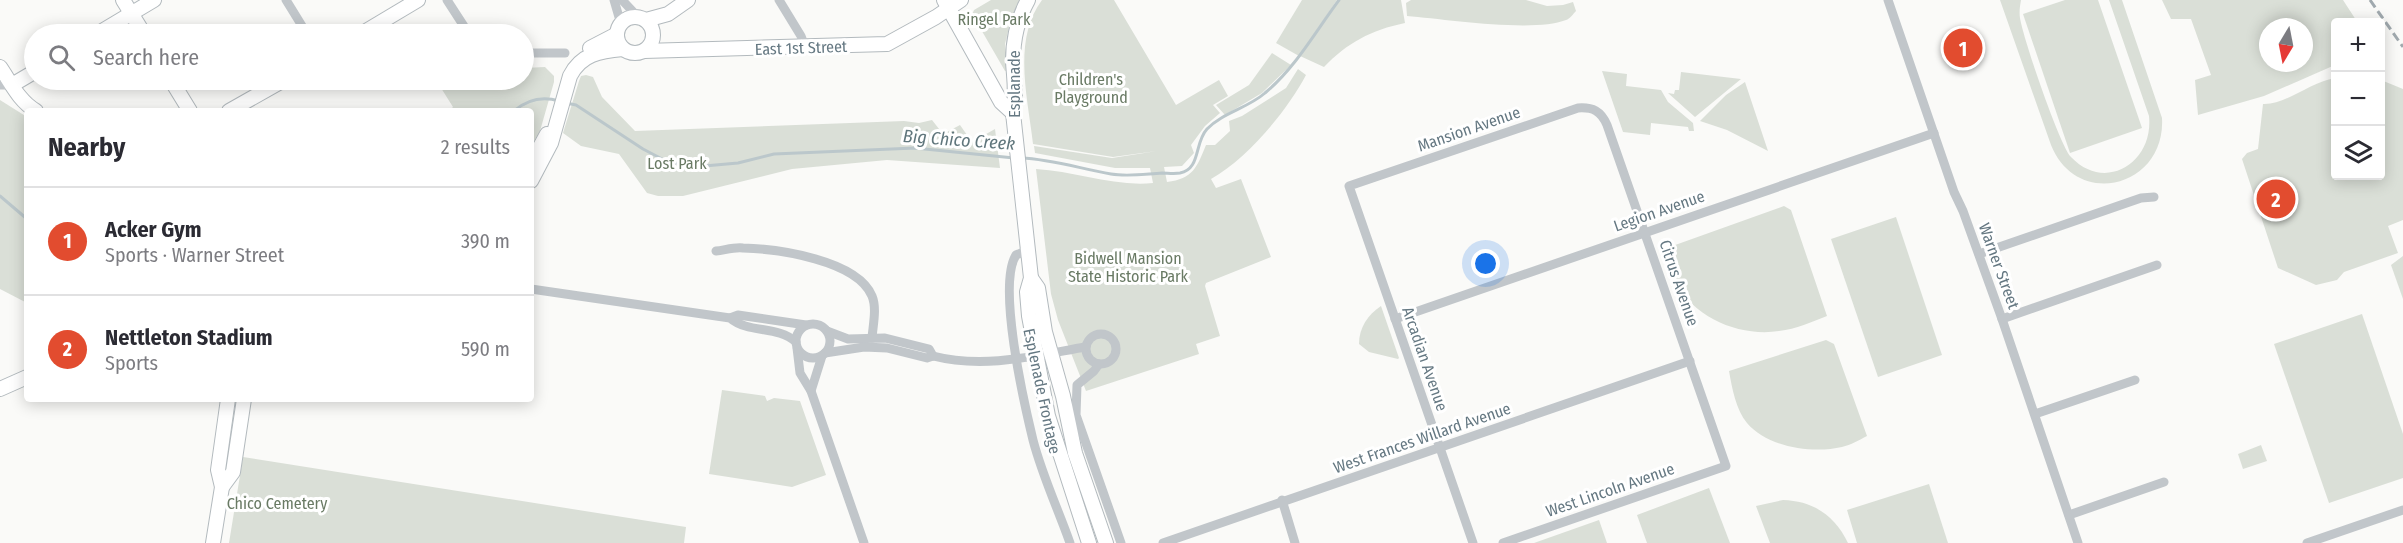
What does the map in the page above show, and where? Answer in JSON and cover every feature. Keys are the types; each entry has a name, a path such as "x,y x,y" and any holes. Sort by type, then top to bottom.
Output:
{"street":[{"path":"123,0 138,24"},
{"path":"114,24 154,0"},
{"path":"286,0 301,24"},
{"path":"378,24 418,0"},
{"path":"447,0 463,24"},
{"path":"614,0 623,49"},
{"path":"564,86 586,57 599,51 623,49 633,54 649,48 654,36 650,24 622,0"},
{"path":"534,176 547,154 564,86 565,69 573,58 619,29 628,18 668,14 688,0"},
{"path":"779,0 801,36 804,47"},
{"name":"East 1st Street","path":"644,51 887,44 946,4 961,0"},
{"name":"Esplanade","path":"1028,0 1015,39 1013,62 1017,97 1013,113 1031,278 1028,292 1035,355 1054,440 1089,543"},
{"name":"Warner Street","path":"1888,0 1954,192 2002,319 2078,543"},
{"path":"946,4 1002,102 1013,113"},
{"path":"534,53 565,53"},
{"path":"0,67 6,85 31,108"},
{"path":"6,85 24,77"},
{"path":"177,90 188,108"},
{"path":"234,108 266,90"},
{"name":"Mansion Avenue","path":"1349,186 1578,108 1593,108 1599,112"},
{"name":"Citrus Avenue","path":"1599,112 1607,125 1726,466"},
{"path":"534,158 553,126"},
{"name":"Legion Avenue","path":"1395,319 1934,133"},
{"name":"Arcadian Avenue","path":"1349,186 1473,543"},
{"path":"1979,254 2141,198 2154,197"},
{"path":"716,251 742,248 816,258 845,269 861,281 872,296 874,310 872,338"},
{"name":"Esplenade Frontage","path":"1028,250 1016,255 1011,267 1009,300 1017,359 1033,441 1070,543"},
{"path":"2002,319 2157,266"},
{"name":"Esplanade","path":"1031,278 1038,288 1050,353 1063,396 1075,453 1106,543"},
{"path":"534,289 730,318 738,315 819,325 827,331 848,339 885,338 929,349 933,356"},
{"path":"730,318 736,324 781,332 807,357 864,347 887,348 927,358 933,356 976,363 1017,359 1085,347"},
{"path":"806,325 800,330 797,345 800,373 811,391 864,543"},
{"path":"811,391 823,354 830,345 827,331"},
{"path":"1104,333 1112,338 1116,348 1113,357 1106,363 1099,364 1087,356 1085,347 1089,338 1104,333"},
{"name":"West Frances Willard Avenue","path":"1163,543 1690,361"},
{"path":"1099,364 1077,385 1075,410 1121,543"},
{"path":"0,389 24,378"},
{"path":"2035,414 2135,380"},
{"path":"213,543 222,487 218,470 228,402"},
{"path":"222,487 233,472 244,402"},
{"name":"West Lincoln Avenue","path":"1503,543 1726,466"},
{"path":"2068,514 2164,482"},
{"path":"1282,500 1295,543"},
{"path":"2307,543 2403,510"}],"green space":[{"name":"Ringel Park","path":"991,0 1019,0 1005,44 1008,70 1005,71 979,26 971,17 974,10"},
{"path":"1042,0 1114,0 1176,105 1219,80 1228,96 1213,105 1220,113 1205,126 1191,145 1194,153 1182,166 1164,167 1167,182 1183,178 1193,171 1206,145 1215,145 1230,131 1229,121 1242,116 1286,88 1298,69 1306,75 1288,104 1265,133 1238,159 1211,179 1216,188 1241,179 1271,257 1206,283 1220,336 1196,344 1199,354 1086,391 1058,320 1051,294 1036,169 1138,184 1153,183 1150,168 1115,168 1035,153 1034,146 1112,158 1157,151 1113,157 1033,144 1024,70 1025,51 1027,33"},
{"path":"1302,0 1337,0 1299,56 1276,43"},
{"path":"1339,0 1401,0 1405,23 1381,29 1360,39 1324,67 1300,56"},
{"path":"1411,0 1526,0 1547,6 1573,2 1576,11 1570,18 1551,24 1488,24 1407,16 1406,3"},
{"path":"2000,0 2021,0 2020,16 2023,29 2042,91 2071,157 2084,168 2098,172 2112,172 2125,168 2144,147 2149,116 2109,0 2122,0 2162,118 2159,142 2150,160 2135,174 2118,182 2099,183 2080,178 2063,165 2051,145"},
{"path":"2065,0 2098,0 2142,128 2070,153 2023,14"},
{"path":"2162,0 2343,0 2355,18 2331,18 2331,67 2264,96 2198,115 2195,80 2211,75 2191,19 2171,19"},
{"path":"1272,53 1291,65 1262,93 1225,115 1216,105 1249,85"},
{"path":"545,67 554,76 554,82 540,131 534,141 534,108 452,108 442,90 534,90 534,68"},
{"path":"1602,71 1627,74 1626,86 1661,90 1668,102 1693,123 1694,131 1689,131 1688,127 1651,123 1650,135 1623,132"},
{"path":"1681,72 1741,79 1695,117 1668,93 1674,94 1675,90 1679,90"},
{"name":"Lost Park","path":"581,76 593,77 602,97 635,131 904,121 919,123 932,120 943,134 960,125 972,142 995,129 1000,168 887,160 792,169 683,196 658,196 647,193 619,154 581,146 563,133 579,81"},
{"path":"2331,79 2331,180 2385,180 2385,82 2403,89 2403,220 2388,226 2398,253 2344,272 2337,280 2316,285 2278,268 2242,159 2247,153 2258,149 2263,104 2280,101"},
{"path":"1745,82 1768,151 1727,130 1700,121 1726,95"},
{"path":"0,100 24,115 24,301 0,289"},
{"path":"1784,206 1791,210 1827,316 1785,330 1750,331 1720,323 1695,307 1675,279 1664,249"},
{"path":"1896,217 1942,355 1878,377 1831,239"},
{"path":"2403,256 2403,299 2391,265"},
{"path":"1381,306 1398,359 1369,352 1359,344 1365,322"},
{"path":"2362,314 2403,434 2403,478 2329,503 2274,344"},
{"path":"1826,340 1834,344 1867,436 1845,446 1817,450 1791,447 1766,438 1747,423 1740,412 1729,371"},
{"path":"722,390 765,396 767,401 774,398 800,401 826,475 792,487 709,474"},
{"path":"2261,445 2267,461 2243,469 2238,454"},
{"name":"Chico Cemetery","path":"243,457 686,527 684,543 229,543"},
{"path":"1929,484 1948,543 1857,543 1847,510"},
{"path":"1709,488 1730,543 1647,543 1637,515"},
{"path":"1783,500 1804,503 1822,512 1837,525 1848,543 1770,543 1756,506"},
{"path":"1599,520 1607,543 1534,543"}],"waterway":[{"name":"Big Chico Creek","path":"1021,158 1055,162 1117,175 1187,171 1194,161 1200,141 1207,129 1213,123 1251,103 1276,83 1296,61 1339,0"},
{"name":"Big Chico Creek","path":"519,108 535,100 559,101"},
{"name":"Big Chico Creek","path":"566,103 576,105 643,149 664,160 693,167 738,163 774,154 915,148 1014,158"},
{"name":"Big Chico Creek","path":"0,196 24,216"}],"railway":[{"path":"2370,0 2403,47"}],"place":[{"name":"Acker Gym","path":"1963,48"},
{"name":"Nettleton Stadium","path":"2276,199"}],"park label":[{"name":"Children's Playground","path":"1091,88"},
{"name":"Bidwell Mansion State Historic Park","path":"1128,267"}]}
